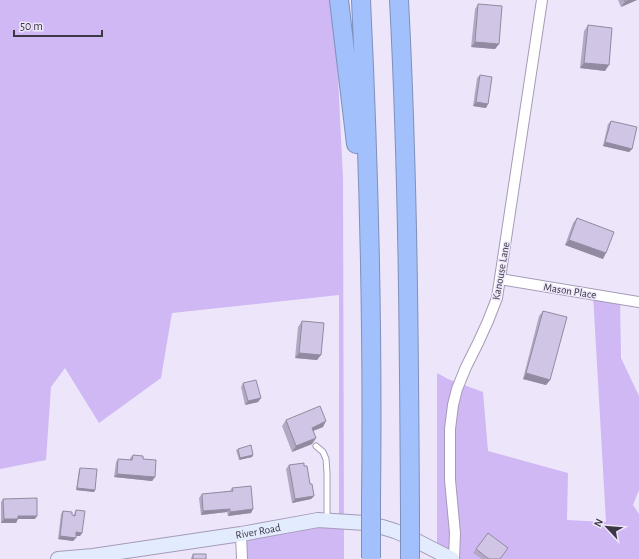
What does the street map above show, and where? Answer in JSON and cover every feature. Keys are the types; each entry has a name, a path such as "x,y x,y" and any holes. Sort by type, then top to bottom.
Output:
{"highway":[{"path":"340,0 370,268"},
{"path":"361,0 366,107 370,268 372,397 371,558"},
{"path":"398,0 403,97 407,236 410,559"}],"street":[{"name":"Kanouse Lane","path":"453,559 455,533 450,480 450,429 457,389 497,298 542,0"},
{"name":"Mason Place","path":"500,279 639,302"},
{"name":"River Road","path":"66,559 241,534 318,520 365,523 382,527 411,538 453,559"},
{"path":"241,534 242,559"}],"lane":[{"path":"316,446 323,452 326,459 327,521"}],"shaded area":[{"path":"0,0 331,0 338,77 343,178 344,559 247,559 243,528 339,514 339,295 172,313 161,378 99,423 65,368 51,387 46,460 0,469"},
{"path":"593,294 620,296 621,358 639,396 639,490 633,505 639,514 639,559 437,559 437,373 448,379 483,392 488,451 568,473 567,520 606,522"}],"building":[{"path":"478,4 502,6 499,44 475,42"},
{"path":"588,25 612,28 609,65 584,63"},
{"path":"480,75 492,77 488,104 476,102"},
{"path":"611,121 637,127 632,149 605,142"},
{"path":"577,218 614,232 606,253 569,240"},
{"path":"543,311 567,317 550,380 526,373"},
{"path":"302,321 324,323 321,355 299,353"},
{"path":"256,380 261,398 248,401 243,383"},
{"path":"320,406 326,421 312,428 316,438 296,446 286,420"},
{"path":"251,445 253,455 240,458 238,449"},
{"path":"133,455 143,456 143,459 156,460 155,477 117,474 118,459 132,460"},
{"path":"304,463 304,466 307,466 314,496 295,499 289,465"},
{"path":"80,468 97,469 95,490 77,488"},
{"path":"251,486 253,509 230,512 230,509 203,511 202,494 233,491 232,488"},
{"path":"37,498 37,516 18,516 18,519 4,519 3,499"},
{"path":"76,510 85,511 82,533 76,532 76,538 60,536 63,511 72,512 72,515 75,516"},
{"path":"488,533 508,548 500,559 489,559 476,549"},
{"path":"193,554 206,554 206,559 193,559"}]}
